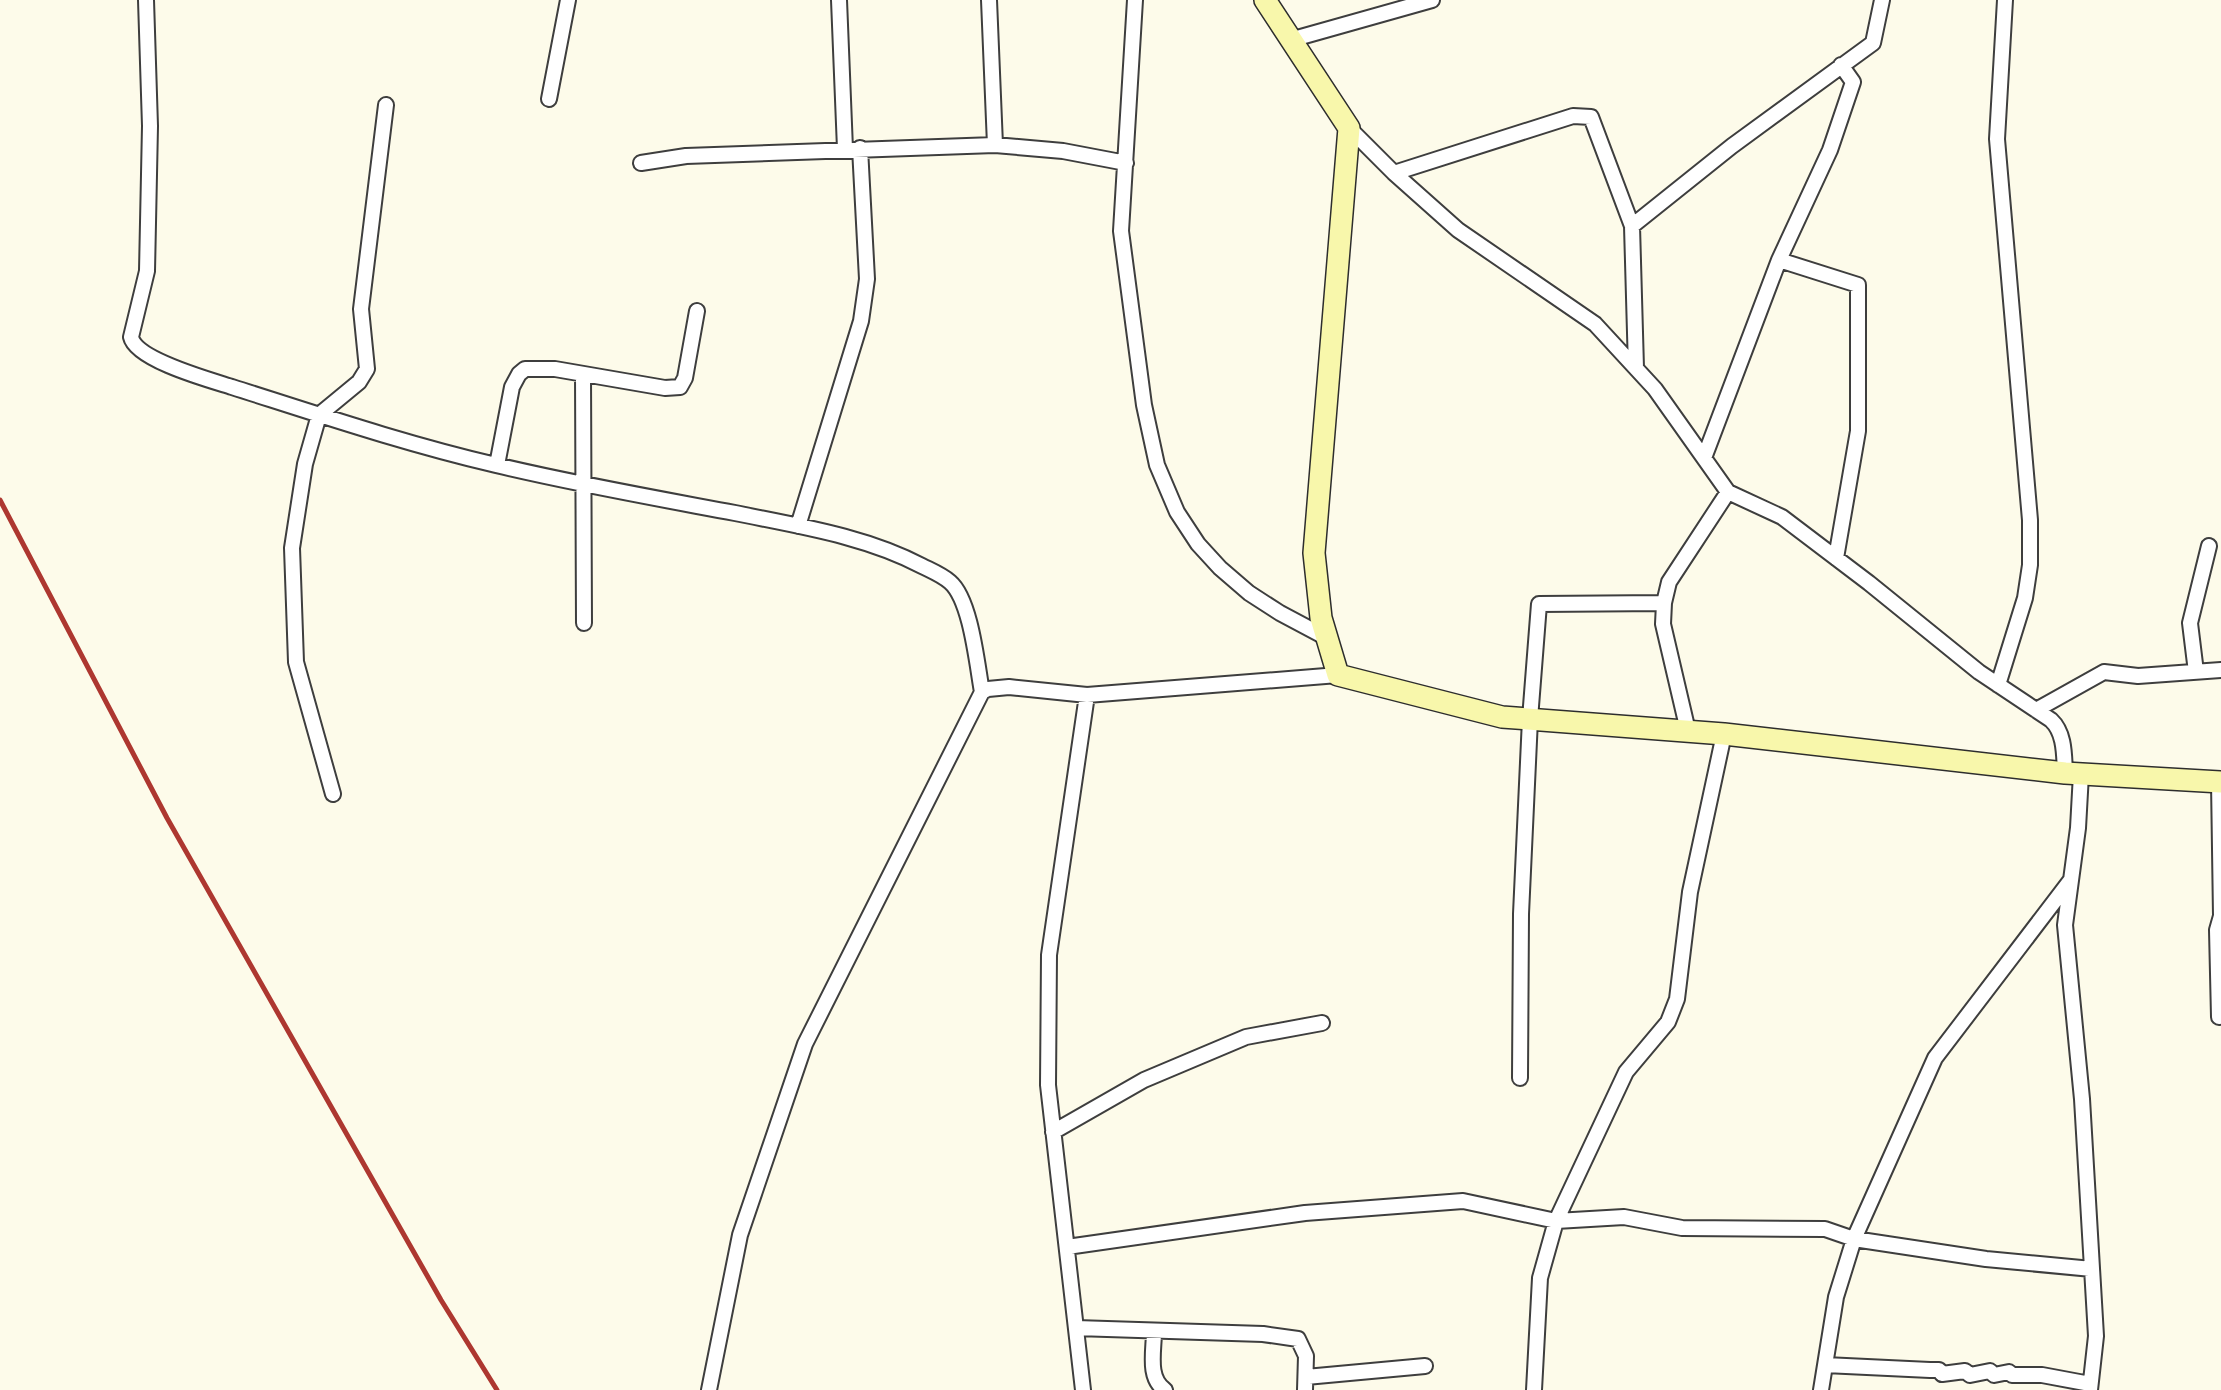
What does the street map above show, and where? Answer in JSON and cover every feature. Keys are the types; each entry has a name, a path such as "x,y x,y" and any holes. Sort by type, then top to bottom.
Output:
{"street":[{"path":"146,0 150,127 147,271 131,332 131,341 138,349 178,369 399,440 583,484 798,526 871,544 908,558 950,582 957,590 966,615 982,692"},
{"path":"549,99 569,0"},
{"path":"798,526 861,321 867,279 839,0"},
{"path":"989,0 995,145"},
{"path":"1135,0 1121,231 1144,405 1157,465 1172,500 1198,544 1220,568 1249,593 1327,638"},
{"path":"1265,0 1349,128 1394,173 1458,230 1595,324 1655,389 1728,492 1782,517 1998,685 2056,724 2073,773 2078,828 2065,925 2082,1099 2096,1336 2090,1387 2042,1375 2012,1375 2009,1372 1994,1375 1990,1371 1970,1375 1965,1371 1942,1374 1939,1370 1825,1365"},
{"path":"1290,40 1432,0"},
{"path":"1632,226 1732,146 1873,43 1882,0"},
{"path":"1998,685 2025,598 2030,565 2030,520 1997,139 2006,0"},
{"path":"1704,457 1779,260 1830,150 1853,82 1842,65"},
{"path":"333,794 296,662 292,548 305,464 319,415 359,382 368,369 360,309 386,105"},
{"path":"1394,173 1573,116 1591,117 1632,226 1636,368"},
{"path":"1338,675 1321,618 1314,553 1349,128"},
{"path":"641,163 686,156 995,145 1063,151 1126,163"},
{"path":"1779,260 1858,285 1858,431 1836,558"},
{"path":"498,465 512,387 525,369 583,374 666,388 680,387 685,378 697,312"},
{"path":"583,374 584,623"},
{"path":"1688,731 1663,624 1664,603 1668,582 1728,492"},
{"path":"2196,672 2190,623 2209,546"},
{"path":"1520,1078 1521,914 1530,719 1539,604 1664,603"},
{"path":"2036,710 2104,671 2137,676 2221,670"},
{"path":"709,1390 740,1234 805,1044 982,692 988,689 1009,687 1087,695 1338,675 1502,717 1724,734 2073,773 2220,782 2221,916 2217,930 2219,1017"},
{"path":"1083,1390 1048,1086 1049,954 1087,695"},
{"path":"1534,1390 1540,1278 1556,1221 1626,1072 1668,1022 1677,999 1690,892 1724,734"},
{"path":"1821,1390 1836,1297 1854,1239 1935,1058 2071,880"},
{"path":"1054,1132 1144,1080 1246,1037 1322,1023"},
{"path":"1067,1247 1305,1213 1463,1201 1556,1221 1624,1217 1682,1228 1825,1229 1854,1239 1986,1259 2092,1269"},
{"path":"1076,1328 1263,1334 1298,1339 1306,1356 1306,1384 1425,1366"},
{"path":"1154,1331 1154,1376 1157,1384 1165,1390"}],"railway":[{"path":"0,500 167,818 441,1300 497,1390"}]}
